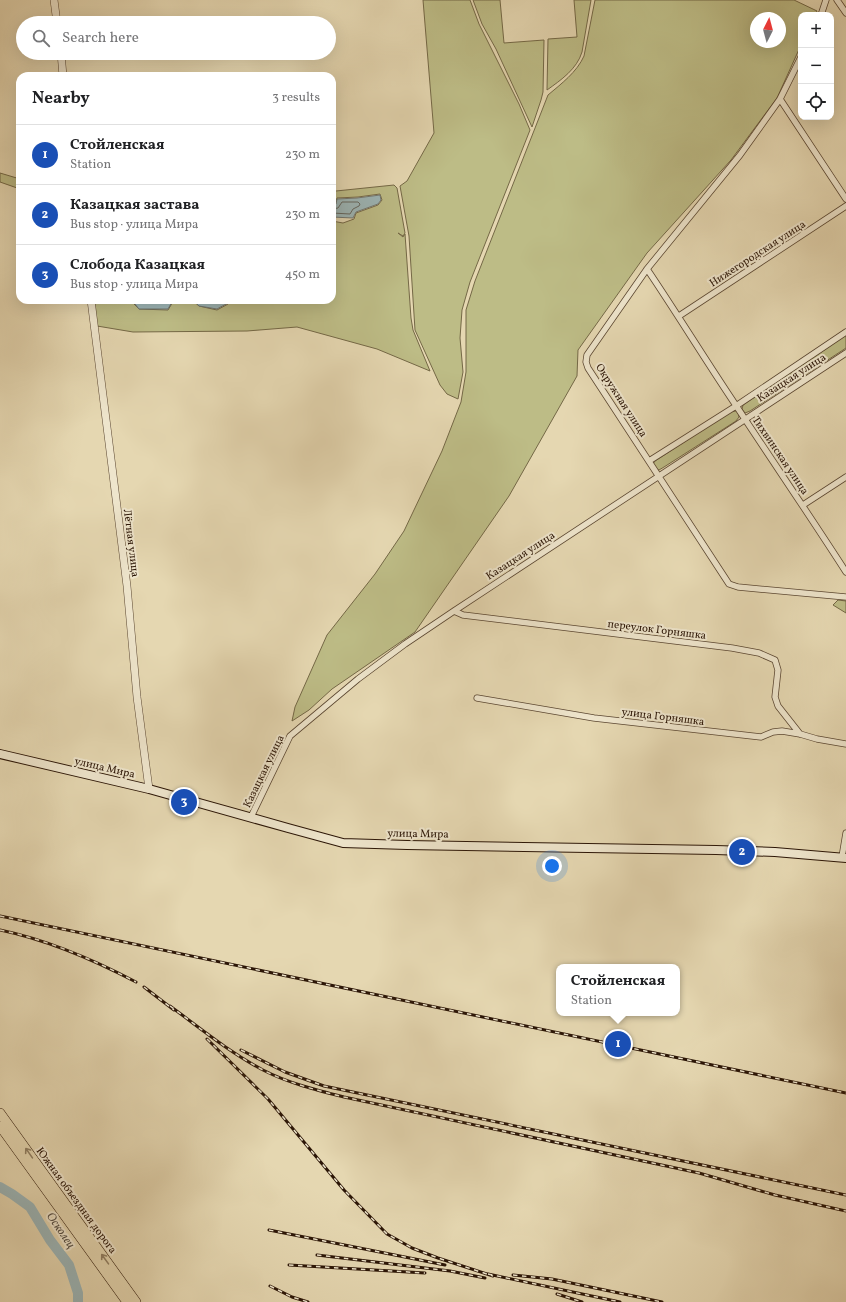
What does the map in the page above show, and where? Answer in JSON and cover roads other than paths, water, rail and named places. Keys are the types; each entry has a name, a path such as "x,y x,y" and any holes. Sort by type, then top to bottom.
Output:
{"main road":[{"name":"улица Мира","path":"0,754 149,788 288,828 343,842 407,845 716,850 844,857"},
{"name":"Южная объездная дорога","path":"0,1113 136,1302"},
{"name":"Южная объездная дорога","path":"0,1126 127,1302"}],"street":[{"path":"54,0 56,16"},
{"path":"822,12 826,0"},
{"path":"838,0 846,13"},
{"path":"62,60 63,72"},
{"name":"Окружная улица","path":"798,63 780,99 740,155 647,269 587,356 586,362 588,368 729,584 738,587 846,597"},
{"path":"780,99 846,199"},
{"name":"Нижегородская улица","path":"679,316 846,206"},
{"name":"Тихвинская улица","path":"647,269 846,572"},
{"name":"Лётная улица","path":"92,304 126,578 137,696 149,788"},
{"name":"Казацкая улица","path":"649,461 736,406 846,332"},
{"name":"Казацкая улица","path":"251,817 290,736 358,679 405,644 454,611 846,353"},
{"path":"803,505 846,477"},
{"name":"переулок Горняшка","path":"454,611 463,615 759,653 775,660 778,670 775,697 778,706 800,734"},
{"name":"улица Горняшка","path":"477,698 594,718 761,737 773,732 782,731 846,744"},
{"path":"844,857 846,833"}],"water":[{"path":"380,195 381,200 378,204 356,212 353,218 336,217 337,199"},
{"path":"135,304 171,304 168,309 139,309"},
{"path":"197,304 226,304 217,309 199,306"}],"waterway":[{"name":"Осколец","path":"0,1187 30,1207 50,1240 69,1265 78,1293 78,1302"}],"railway":[{"path":"0,916 846,1093"},
{"path":"0,930 35,939 70,951 136,982"},
{"path":"144,987 174,1010"},
{"path":"170,1006 238,1056 273,1075 302,1086 344,1097 699,1173 775,1195 846,1211"},
{"path":"207,1039 268,1099 344,1190 387,1234 412,1248 493,1276"},
{"path":"241,1050 285,1072 324,1086 846,1195"},
{"path":"269,1230 445,1265"},
{"path":"317,1255 450,1271 485,1278"},
{"path":"289,1265 425,1273"},
{"path":"488,1274 620,1302"},
{"path":"513,1275 552,1279 662,1302"},
{"path":"270,1286 292,1297 308,1302"},
{"path":"557,1294 582,1302"}],"place":[{"name":"Слобода Казацкая","path":"184,802"},
{"name":"Казацкая застава","path":"742,852"},
{"name":"Стойленская","path":"618,1044"}]}
